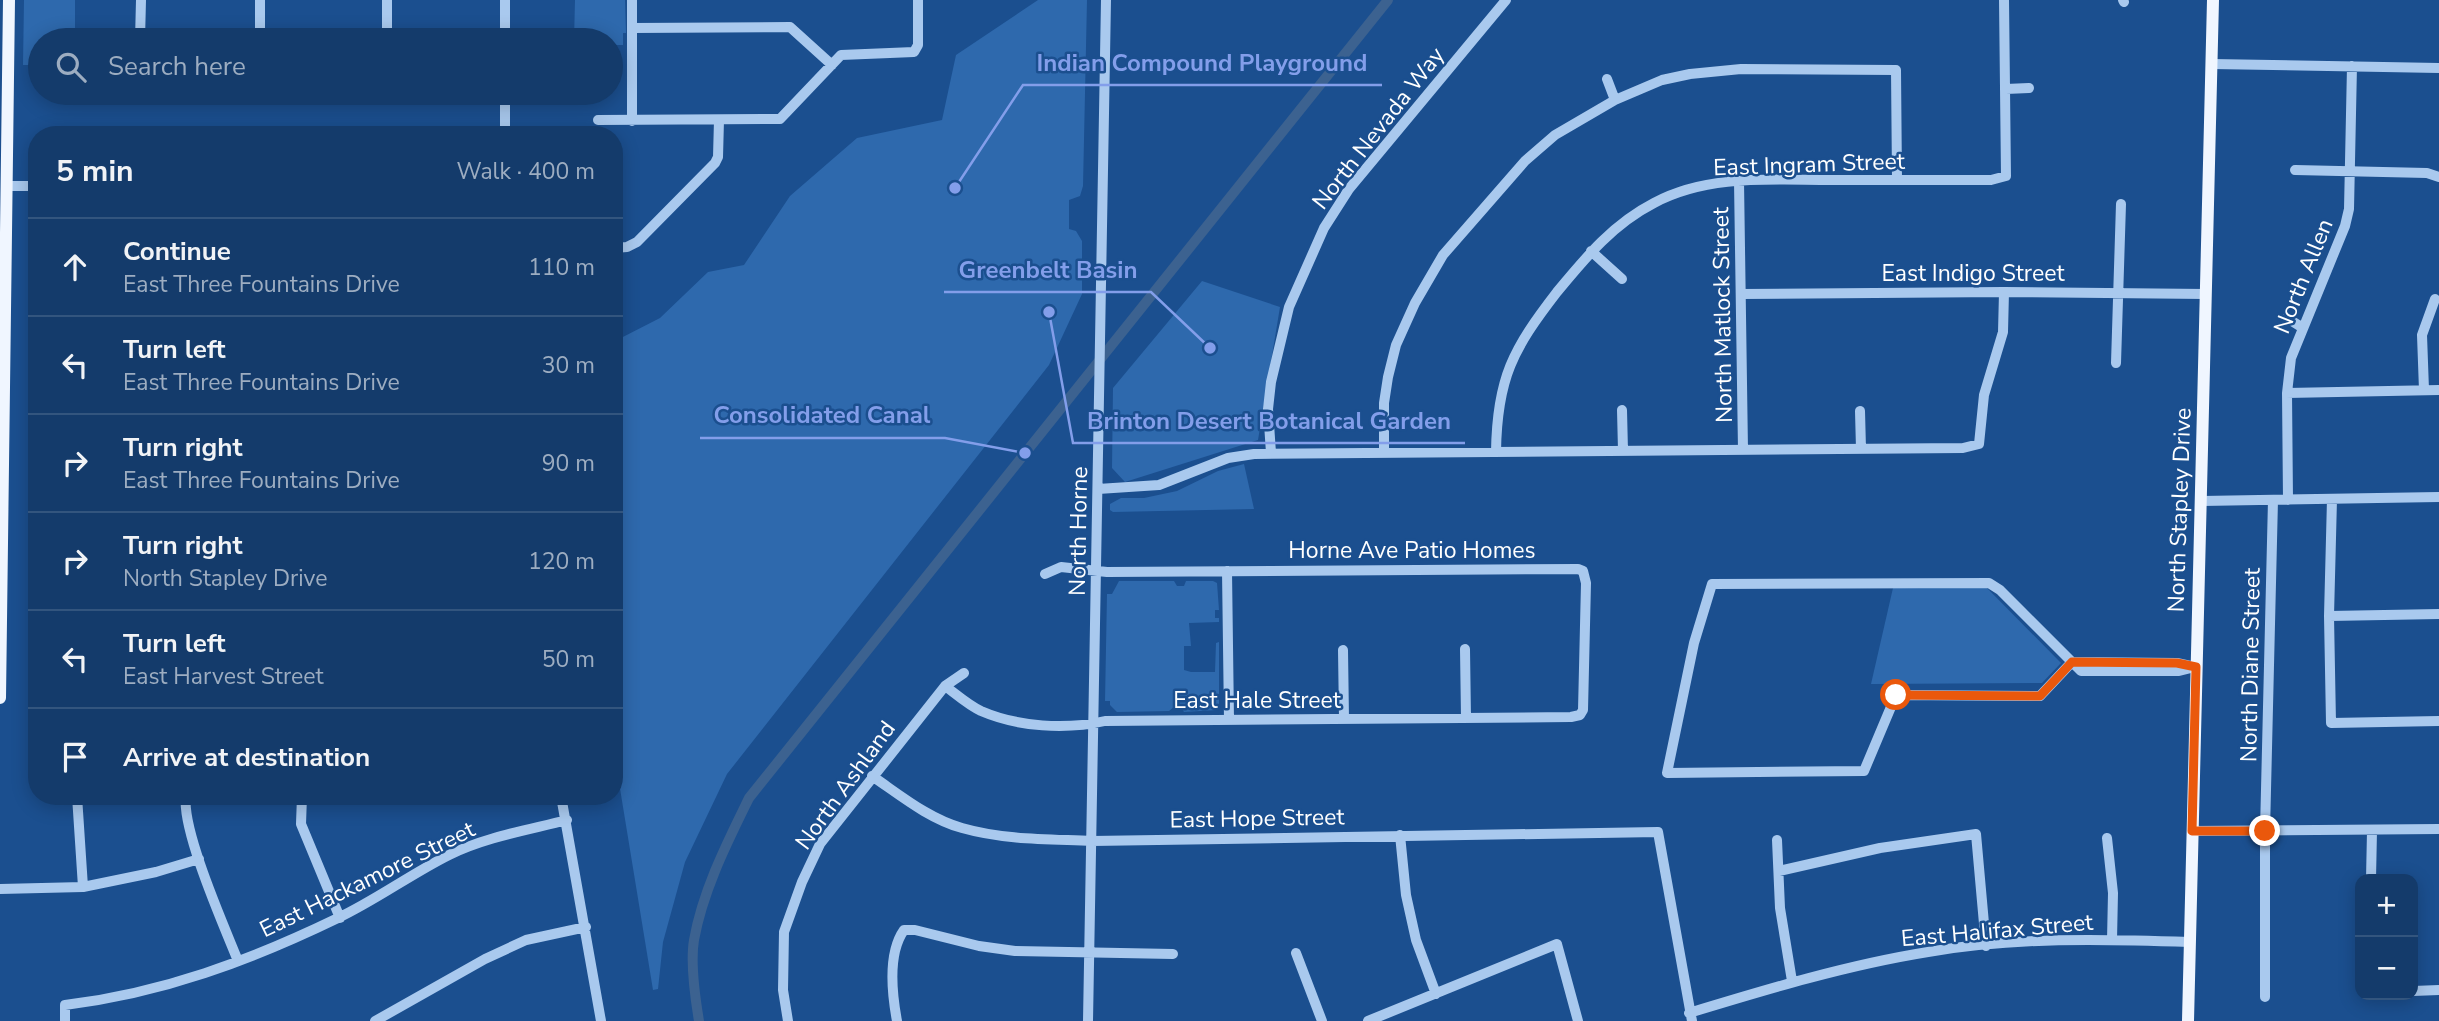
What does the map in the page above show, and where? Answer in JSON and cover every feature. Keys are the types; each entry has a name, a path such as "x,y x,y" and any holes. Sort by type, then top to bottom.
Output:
{"main road":[{"path":"0,698 3,291 7,186 4,37 9,0"},
{"name":"North Stapley Drive","path":"2188,1021 2213,0"}],"street":[{"path":"140,28 141,0"},
{"path":"260,0 260,28"},
{"path":"387,0 387,28"},
{"path":"505,0 505,28"},
{"path":"632,0 632,121"},
{"path":"598,120 780,119 841,55 914,52 918,45 918,0"},
{"name":"North Horne","path":"1088,1021 1106,0"},
{"name":"North Nevada Way","path":"1271,453 1268,409 1276,361 1289,307 1324,229 1349,189 1506,0"},
{"path":"2004,0 2006,89 2029,89"},
{"path":"632,28 790,27 832,65"},
{"path":"2212,64 2439,68"},
{"name":"North Allen","path":"2288,500 2287,393 2291,358 2345,226 2348,209 2351,66"},
{"path":"1384,452 1384,403 1396,345 1415,303 1443,255 1525,161 1555,135 1615,100 1662,80 1713,71 1896,70 1898,180"},
{"path":"1607,79 1615,100"},
{"name":"East Ingram Street","path":"1496,452 1500,401 1516,349 1539,315 1591,251 1615,227 1656,202 1697,188 1739,181 1991,180 2006,176 2006,89"},
{"path":"505,105 505,126"},
{"path":"623,247 637,242 715,163 718,156 719,120"},
{"path":"2295,170 2427,173 2439,177"},
{"name":"North Matlock Street","path":"1739,181 1743,450"},
{"path":"7,186 28,186"},
{"path":"2116,363 2121,204"},
{"path":"1591,251 1622,279"},
{"path":"1098,489 1159,485 1243,454 1963,448 1979,444 1984,395 2003,332 2004,292"},
{"name":"East Indigo Street","path":"1741,294 2206,294"},
{"path":"2424,390 2422,335 2435,299"},
{"path":"2287,318 2303,328"},
{"path":"2287,393 2439,390"},
{"path":"1622,410 1623,451"},
{"path":"1860,411 1861,449"},
{"path":"2202,501 2439,497"},
{"path":"2332,499 2329,616 2331,723 2439,721"},
{"name":"North Diane Street","path":"2264,997 2273,500"},
{"name":"Horne Ave Patio Homes","path":"1045,574 1061,567 1107,572 1578,569 1583,571 1586,583 1584,702 1580,715"},
{"path":"1227,571 1229,720"},
{"path":"2072,662 2040,696 1896,695 1864,771 1667,773 1694,643 1712,584 1989,583 2000,590 2072,662 2177,663 2196,667"},
{"path":"2329,616 2439,614"},
{"path":"1465,649 1466,718"},
{"path":"1343,650 1344,719"},
{"name":"North Ashland","path":"788,1021 783,990 784,932 802,882 820,845 945,686 964,673"},
{"name":"East Hale Street","path":"945,686 979,711 1021,723 1084,725 1105,721 1580,715"},
{"name":"East Hope Street","path":"872,776 915,806 959,827 1014,838 1092,841 1658,832 1691,1017"},
{"path":"77,805 82,887"},
{"path":"184,805 199,859 238,961"},
{"path":"301,805 300,824 340,918"},
{"path":"563,805 601,1021"},
{"name":"East Hackamore Street","path":"65,1021 65,1005 148,992 238,961 340,918 451,854 501,836 566,820"},
{"path":"2192,831 2439,829"},
{"path":"2371,874 2372,831"},
{"path":"1779,871 1880,848 1976,834 1986,946"},
{"path":"1400,835 1408,906 1416,940 1436,994"},
{"path":"2107,838 2113,893 2112,940"},
{"path":"1777,840 1780,908 1792,981"},
{"path":"0,889 82,887 156,872 199,859"},
{"path":"375,1021 485,959 526,940 586,927"},
{"path":"897,1021 894,963 899,938 904,930 1015,951 1173,954"},
{"name":"East Halifax Street","path":"1691,1017 1792,981 1930,951 2052,941 2190,942"},
{"path":"1368,1021 1557,944 1578,1021"},
{"path":"1296,953 1322,1021"},
{"path":"2418,991 2439,990"}],"shaded area":[{"path":"24,0 75,0 75,28 28,28 28,65 23,65"},
{"path":"575,0 625,0 626,33 623,33 623,28 574,28"},
{"path":"1038,0 1087,0 1083,186 1080,196 1069,200 1069,229 1076,231 1082,241 1082,294 1049,365 727,774 685,862 663,942 658,989 653,990 623,805 623,337 660,318 708,272 744,265 790,196 857,138 942,120 956,55"},
{"path":"1202,281 1280,307 1258,440 1125,482 1112,468 1113,388"},
{"path":"1244,464 1254,509 1110,510 1110,504 1121,498 1144,498 1177,491 1218,471"},
{"path":"1119,581 1174,581 1177,586 1184,586 1186,581 1217,583 1219,610 1215,610 1215,618 1219,618 1219,622 1189,623 1191,646 1184,646 1184,670 1215,672 1216,643 1219,642 1217,710 1184,712 1180,706 1175,706 1169,711 1117,712 1110,705 1110,701 1105,701 1107,594 1112,594"},
{"path":"1893,588 1987,588 2061,663 2042,683 1871,684"}],"waterway":[{"path":"699,1021 693,959 698,921 717,867 749,798 1388,0"}],"place":[{"name":"Indian Compound Playground","path":"955,188"},
{"name":"Brinton Desert Botanical Garden","path":"1049,312"},
{"name":"Greenbelt Basin","path":"1210,348"},
{"name":"Consolidated Canal","path":"1025,453"}],"route":[{"path":"1896,695 2040,696 2072,662 2177,663 2196,667 2192,831 2265,831"}]}
